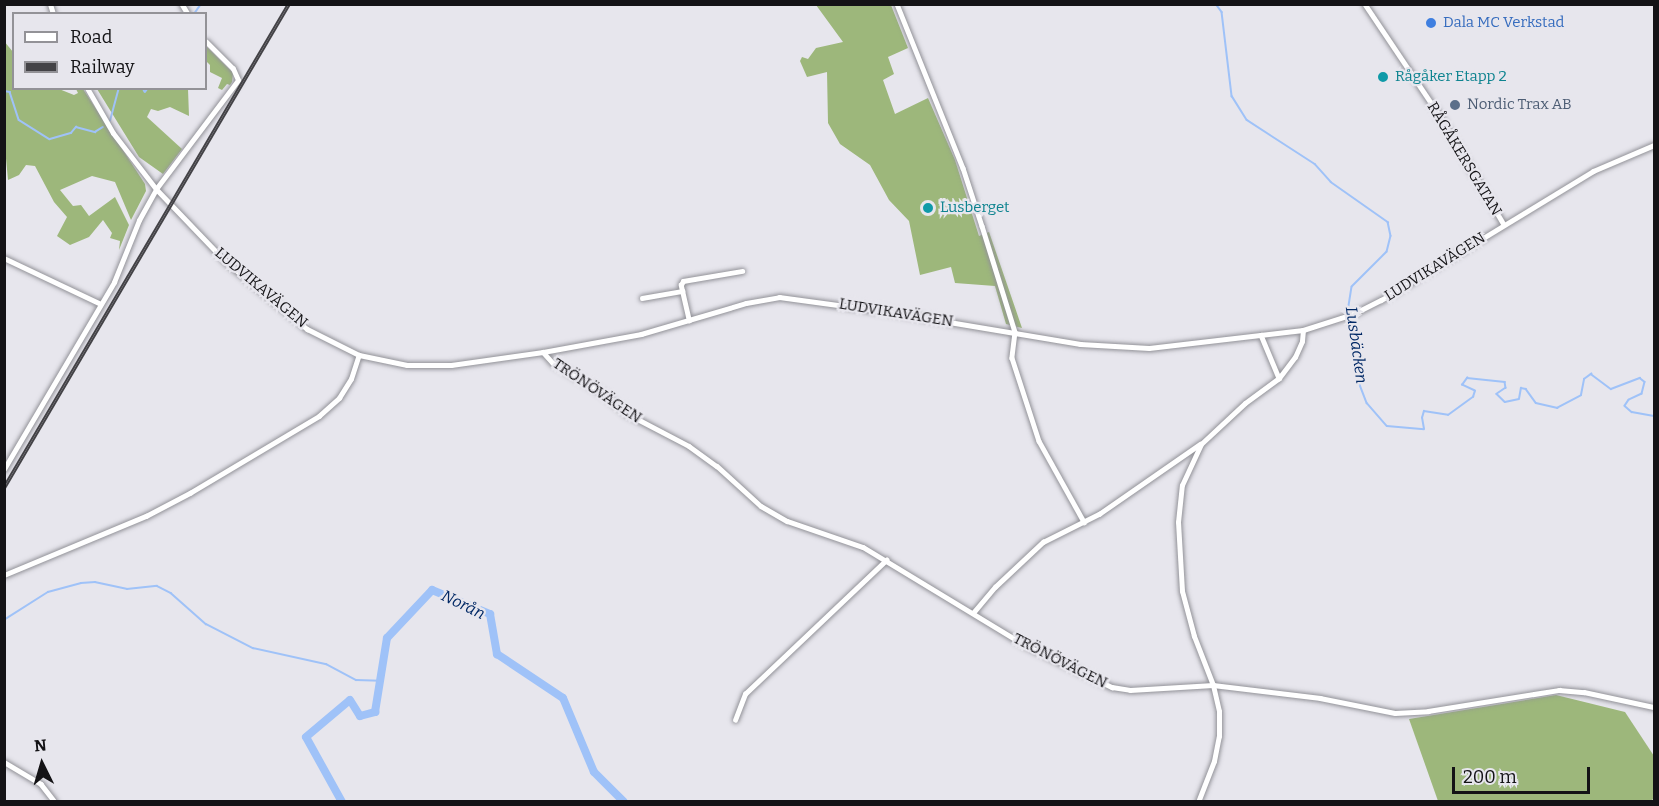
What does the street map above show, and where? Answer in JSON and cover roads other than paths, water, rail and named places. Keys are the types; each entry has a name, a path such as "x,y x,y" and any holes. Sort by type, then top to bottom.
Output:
{"street":[{"path":"897,4 963,168 1015,332 1012,358 1039,441 1084,522"},
{"name":"RÅGÅKERSGATAN","path":"1365,4 1440,116 1503,224"},
{"path":"4,470 114,282 138,220 156,189 238,80 233,69 207,43"},
{"name":"LUDVIKAVÄGEN","path":"88,90 113,133 156,189 225,261 307,329 359,355 407,365 451,365 543,352 641,334 747,303 785,297 1080,344 1149,348 1304,330 1353,314 1408,285 1503,224 1593,171 1654,145"},
{"path":"4,258 101,304"},
{"path":"689,321 682,291 683,281 741,271"},
{"path":"642,298 682,291"},
{"path":"973,613 995,586 1043,542 1084,522 1201,444 1245,403 1280,378 1295,357 1304,330"},
{"path":"1261,335 1280,378"},
{"name":"TRÖNÖVÄGEN","path":"543,352 553,363 600,391 626,413 689,446 717,466 761,506 787,521 863,548 1025,645 1112,687 1130,690 1213,685 1320,698 1395,713 1428,711 1559,690 1584,692 1654,708"},
{"path":"4,575 146,516 190,493 319,416 339,398 351,379 359,355"},
{"path":"1198,801 1212,769 1219,736 1219,711 1213,685 1194,636 1182,591 1178,522 1182,485 1201,444"},
{"path":"735,720 745,694 886,561"},
{"path":"4,762 41,784 55,801"}],"waterway":[{"name":"Lusbäcken","path":"195,12 201,4"},
{"name":"Lusbäcken","path":"1216,4 1222,12 1232,96 1247,120 1315,164 1331,182 1388,222 1391,236 1387,252 1352,287 1348,313"},
{"name":"Lusbäcken","path":"110,121 118,90"},
{"name":"Lusbäcken","path":"144,90 145,92 146,90"},
{"name":"Lusbäcken","path":"4,91 10,92 19,120 50,139 71,133 76,127 95,132 103,127"},
{"name":"Lusbäcken","path":"1348,318 1357,377 1367,403 1387,426 1424,429 1422,418 1424,411 1448,415 1473,397 1475,391 1462,385 1467,378 1505,382 1506,388 1497,394 1505,402 1519,399 1521,388 1526,389 1536,403 1557,408 1581,395 1584,379 1591,374 1611,389 1640,378 1645,382 1642,394 1629,400 1625,406 1632,412 1654,416"},
{"path":"4,620 48,592 81,583 95,582 127,589 157,586 171,593 206,624 253,648 326,664 356,680 380,681"},
{"name":"Norån","path":"342,802 306,737 350,700 360,716 375,712 387,638 432,590 490,614 497,654 563,698 594,772 624,802"}],"railway":[{"path":"4,488 289,4"}],"place":[{"name":"Dala MC Verkstad","path":"1431,23"},
{"name":"Rågåker Etapp 2","path":"1383,77"},
{"name":"Nordic Trax AB","path":"1455,105"},
{"name":"Lusberget","path":"928,208"}]}
